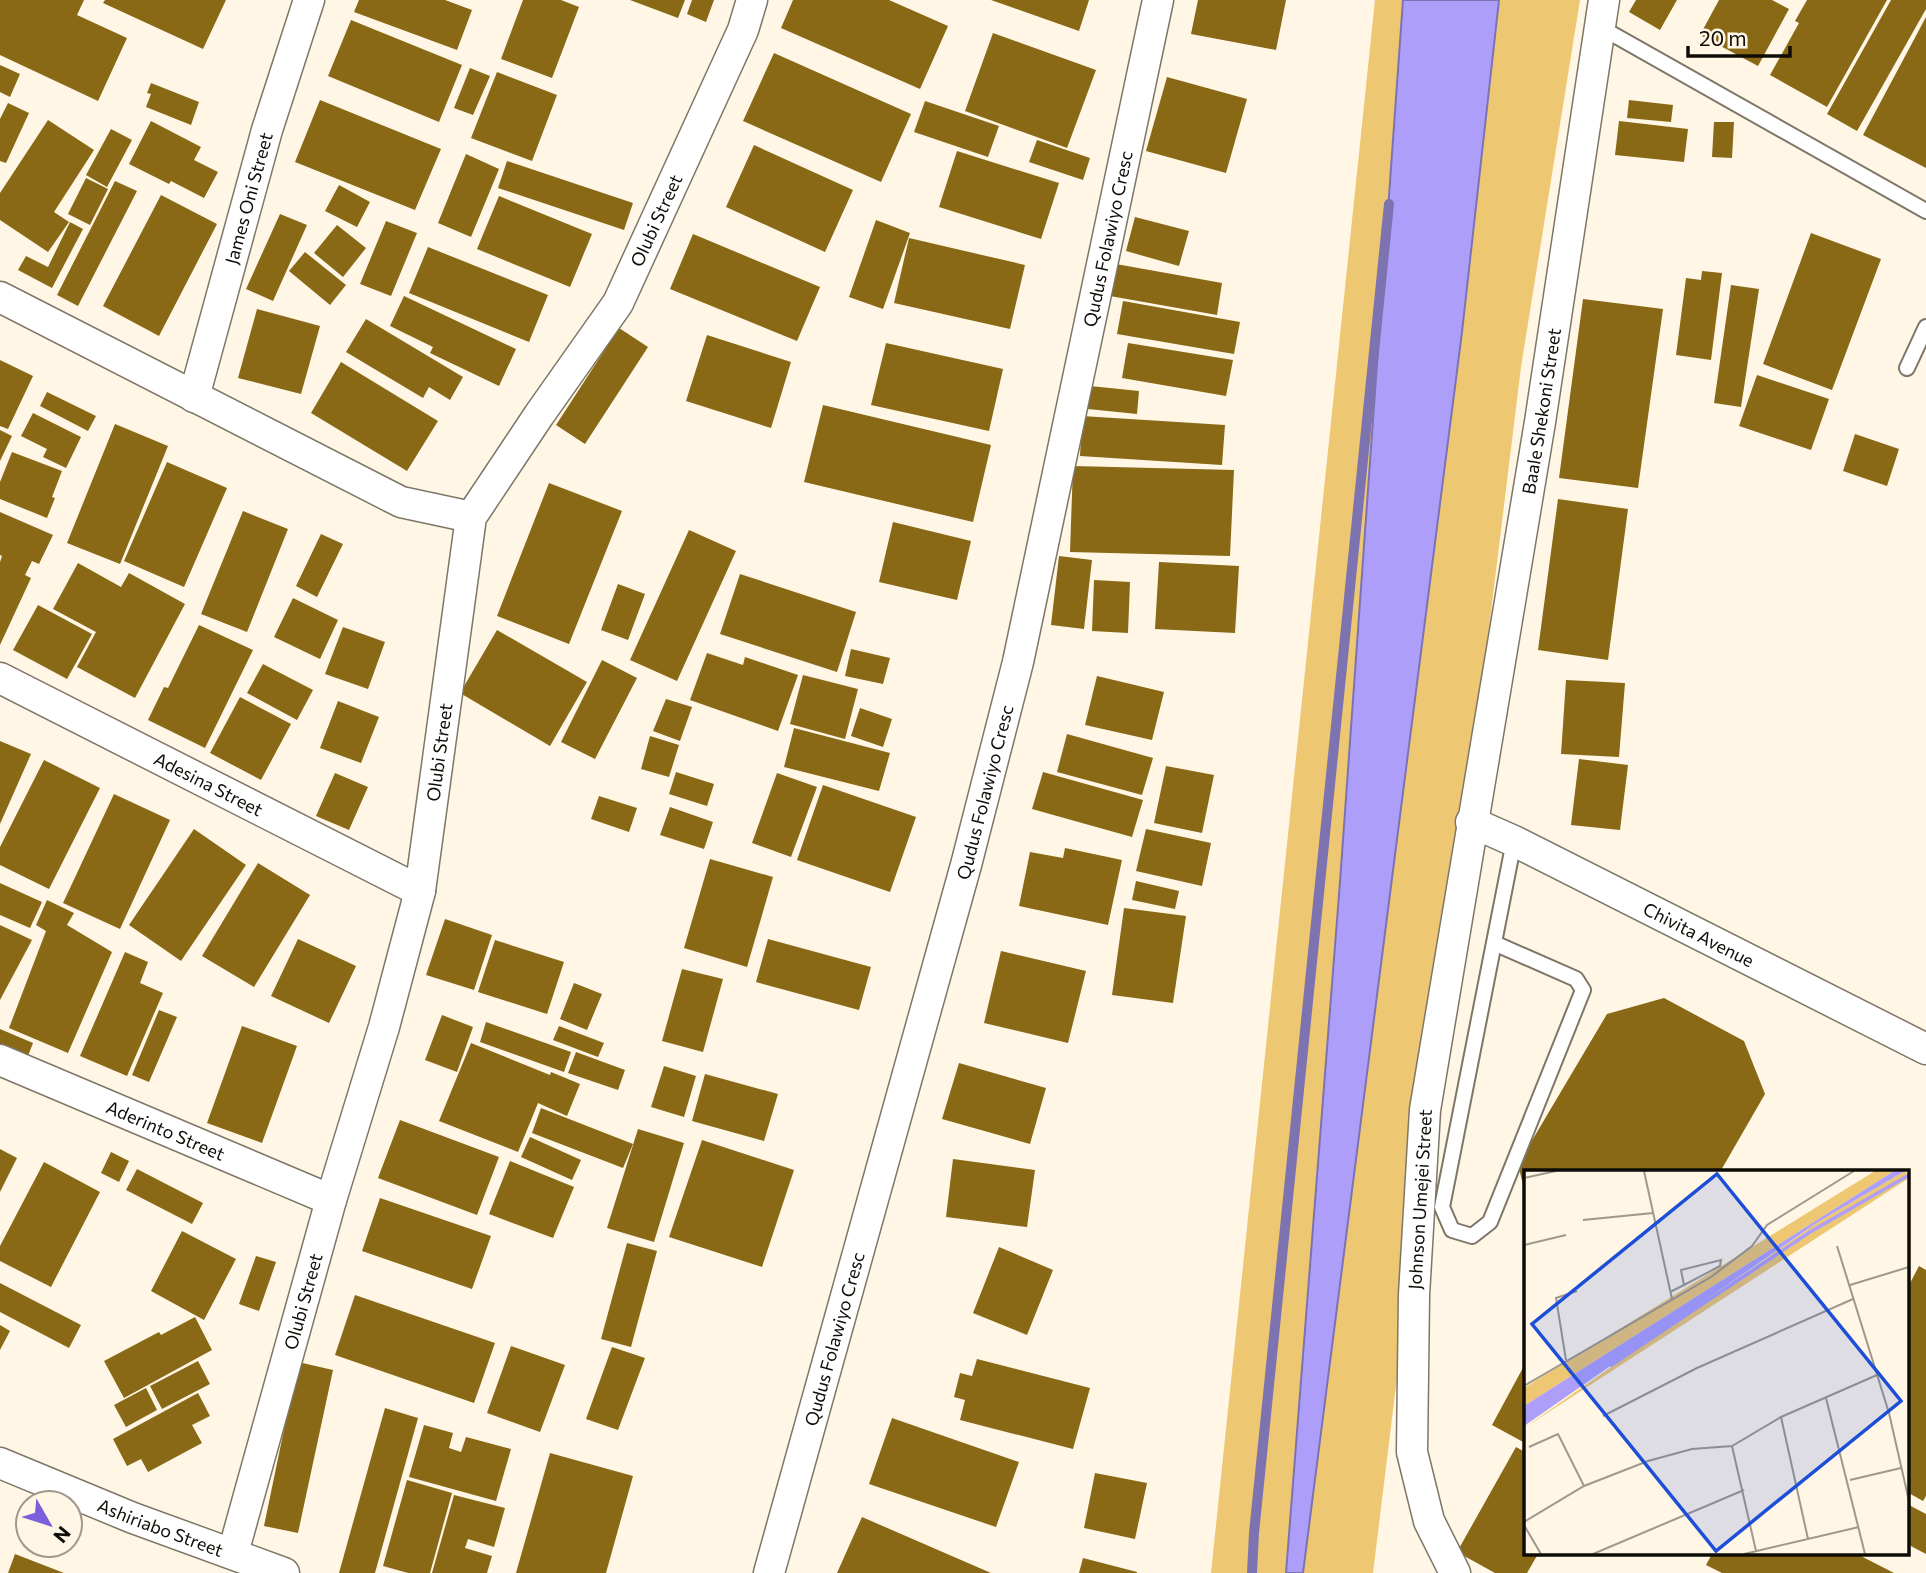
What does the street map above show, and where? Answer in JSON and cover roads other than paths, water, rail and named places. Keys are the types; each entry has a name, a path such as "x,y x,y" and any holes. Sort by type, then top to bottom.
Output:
{"street":[{"name":"James Oni Street","path":"194,397 267,130 309,0"},
{"name":"Olubi Street","path":"233,1553 331,1200 384,1027 419,891 471,517 618,303 743,30 752,0"},
{"name":"Qudus Folawiyo Cresc","path":"769,1573 962,879 1014,676 1158,0"},
{"name":"Baale Shekoni Street","path":"1471,822 1540,422 1602,13"},
{"path":"0,297 401,502 471,517"},
{"name":"Adesina Street","path":"0,678 419,891"},
{"name":"Chivita Avenue","path":"1471,822 1514,841 1926,1049"},
{"name":"Johnson Umejei Street","path":"1455,1573 1429,1521 1412,1452 1414,1295 1425,1110 1471,822"},
{"name":"Aderinto Street","path":"0,1060 331,1200"},
{"name":"Ashiriabo Street","path":"0,1463 133,1518 284,1573"}],"lane":[{"path":"1602,13 1926,211"},
{"path":"1907,368 1926,327"},
{"path":"1494,943 1576,979 1583,990 1490,1222 1472,1236 1452,1230 1442,1207 1514,841"}],"waterway":[{"path":"1252,1573 1389,204"}]}
